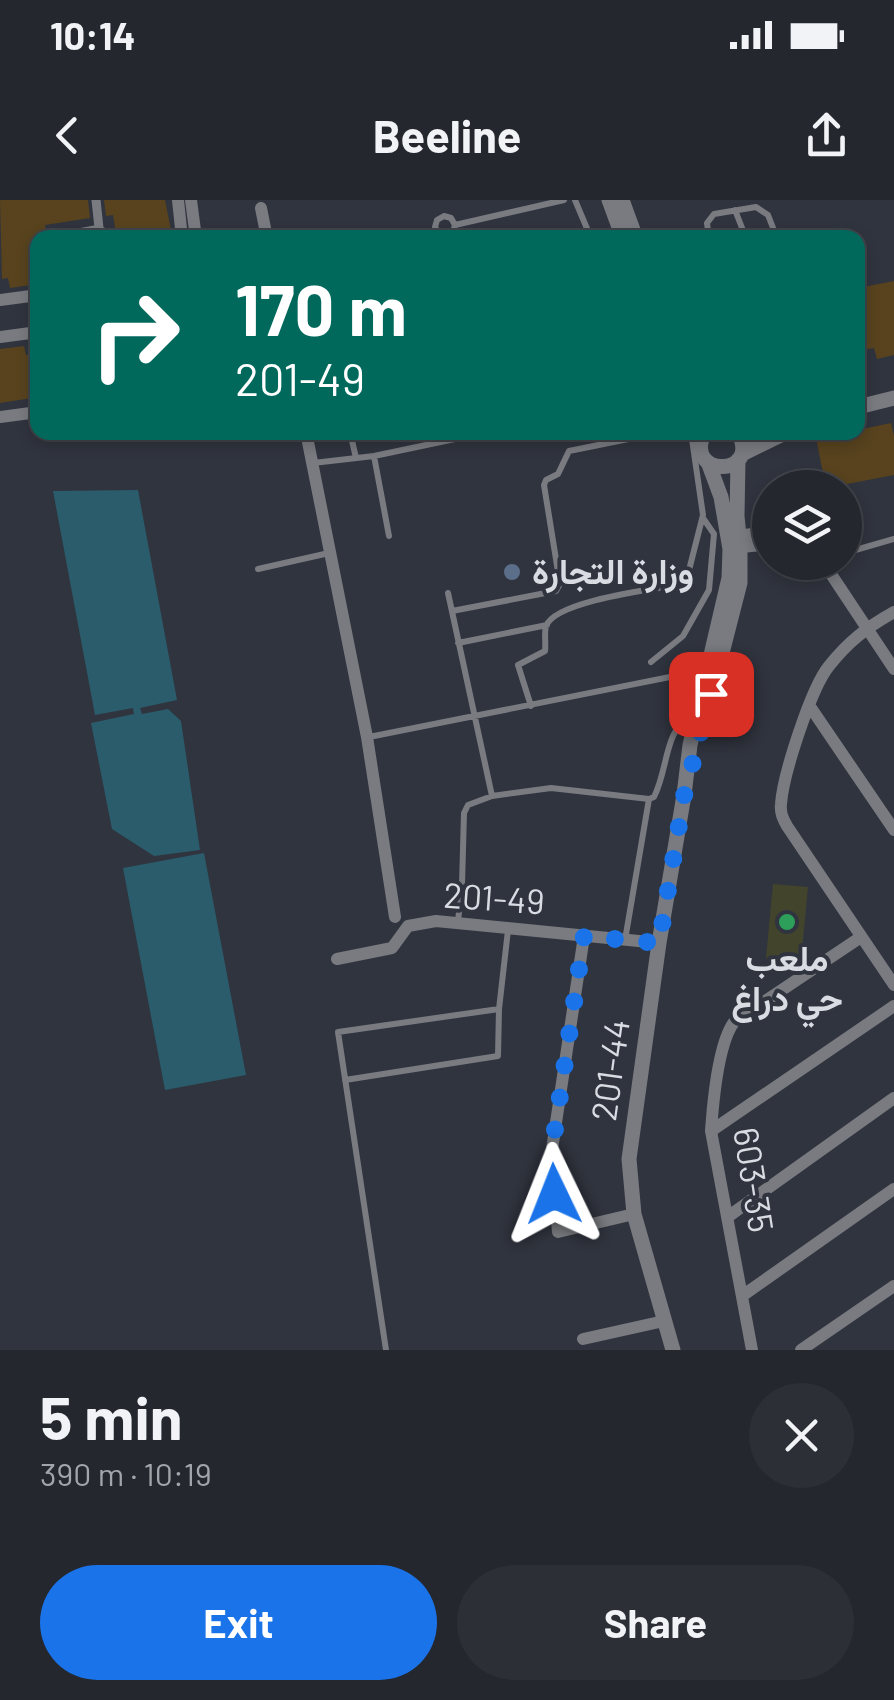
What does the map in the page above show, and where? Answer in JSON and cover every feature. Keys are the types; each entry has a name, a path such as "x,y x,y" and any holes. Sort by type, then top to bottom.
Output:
{"street":[{"path":"96,200 100,228"},
{"path":"178,200 181,230"},
{"path":"192,200 195,230"},
{"path":"609,200 627,230"},
{"path":"622,200 628,230"},
{"path":"261,208 265,230"},
{"path":"0,300 30,296"},
{"path":"0,338 30,333"},
{"path":"865,397 894,394"},
{"path":"865,404 894,394"},
{"path":"0,417 30,413"},
{"path":"308,440 368,738 395,918"},
{"name":"201-44","path":"673,1350 634,1214 630,1159 659,943 684,796 740,584 734,542 700,440"},
{"name":"201-44","path":"684,796 706,670 729,578 741,440"},
{"path":"708,462 724,468 772,440"},
{"path":"734,542 752,538"},
{"path":"734,542 752,543"},
{"path":"835,580 894,669"},
{"path":"894,612 866,628 826,669 808,706 782,800 782,817 787,826 894,985"},
{"path":"808,706 894,830"},
{"name":"201-49","path":"337,960 392,948 408,926 436,921 659,943"},
{"path":"584,936 551,1156 558,1232 634,1214"},
{"name":"603-35","path":"752,1350 712,1131 713,1106 729,1028 861,936"},
{"path":"882,966 894,958"},
{"path":"712,1131 894,1006"},
{"path":"729,1216 894,1098"},
{"path":"742,1296 894,1189"},
{"path":"801,1350 894,1286"},
{"path":"583,1338 664,1321"}],"lane":[{"path":"455,225 564,200"},
{"path":"576,200 589,230"},
{"path":"708,230 707,223 714,214 756,206 768,215 774,230"},
{"path":"735,210 743,230"},
{"path":"438,230 437,220 448,216 455,225"},
{"path":"452,230 455,225"},
{"path":"89,230 100,228"},
{"path":"352,440 356,458"},
{"path":"312,464 450,440"},
{"path":"452,611 556,591 560,584 546,480 559,473 569,451 624,440"},
{"path":"532,706 518,668 545,651 547,625 552,619 588,600 685,584 702,517 700,440"},
{"path":"374,456 389,536"},
{"path":"651,662 683,636 709,590 714,534 702,517"},
{"path":"862,548 894,538"},
{"path":"258,569 330,553"},
{"path":"448,593 492,796"},
{"path":"458,643 547,625"},
{"path":"368,738 706,670"},
{"path":"457,923 464,813 468,805 492,796 550,788 654,797 671,735 684,718 698,710"},
{"path":"625,940 649,799"},
{"path":"345,1080 498,1056 508,929"},
{"path":"386,1350 338,1032 499,1009"}],"green space":[{"name":"ملعب حي دراغ","path":"773,884 808,887 801,961 766,958"}],"water":[{"path":"138,490 177,700 140,708 142,714 168,709 181,721 200,850 154,856 112,829 91,723 134,714 133,708 95,715 53,491"},
{"path":"204,853 246,1075 165,1090 123,868"}],"building":[{"path":"0,200 88,200 90,218 45,225 46,230 30,230 30,285 10,288 8,278 2,279"},
{"path":"104,200 165,200 171,230 116,230 113,215 106,216"},
{"path":"894,281 894,355 877,359 874,348 865,350 865,287"},
{"path":"24,346 26,355 30,355 30,398 0,403 0,349"},
{"path":"891,423 894,475 862,481 862,470 822,470 816,440 865,440 865,429"}],"place":[{"name":"وزارة التجارة","path":"512,572"},
{"name":"ملعب حي دراغ","path":"787,922"}],"route":[{"path":"554,1194 551,1156 584,936 659,943 684,796 711,694"}]}
